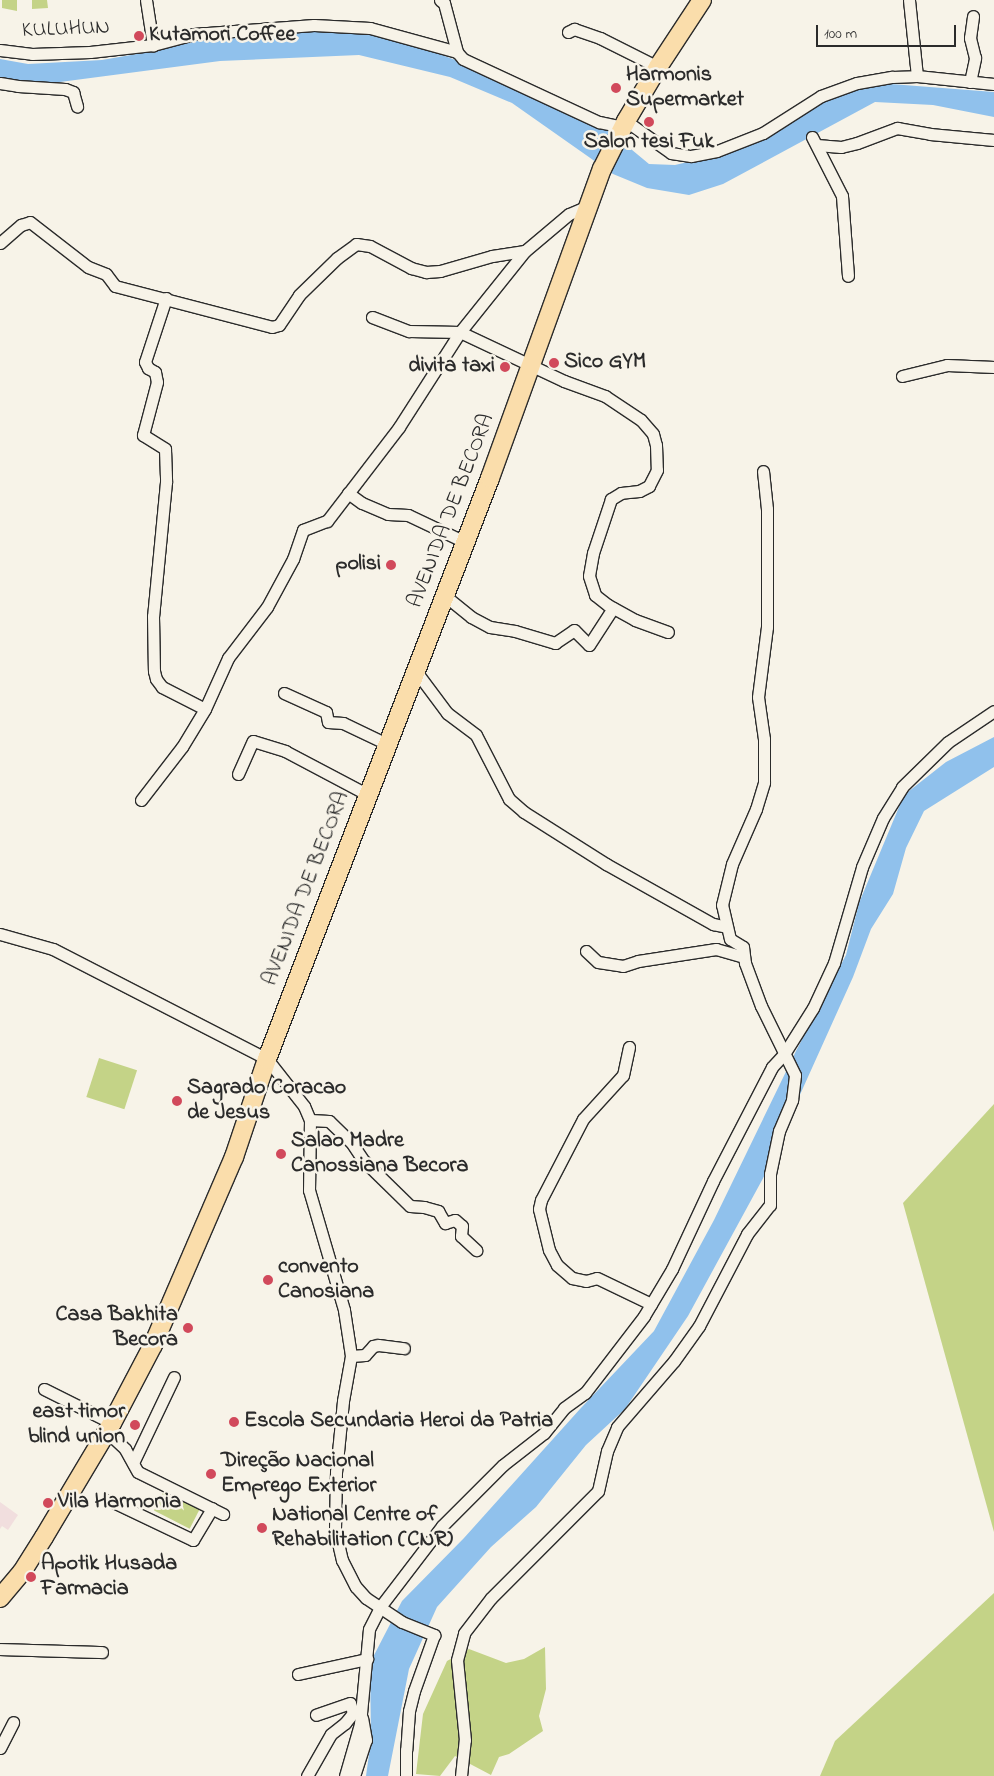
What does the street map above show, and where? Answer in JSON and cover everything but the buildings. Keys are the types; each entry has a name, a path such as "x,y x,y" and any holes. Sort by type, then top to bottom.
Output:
{"main road":[{"path":"622,126 702,0"},
{"name":"AVENIDA DE BECORA","path":"3,1588 22,1572 109,1427 153,1345 195,1250 234,1157 267,1059 465,542 602,170 622,126"}],"street":[{"path":"146,0 153,44"},
{"path":"909,0 917,76"},
{"path":"442,1 457,52"},
{"path":"970,82 975,58 970,38 973,16"},
{"name":"KULUHUN","path":"0,50 42,54 90,52 153,44 194,34 314,25 370,28 457,52 463,59 599,122 622,126"},
{"path":"568,32 574,29 600,38 658,67"},
{"path":"622,126 671,153 680,156 700,155 763,133 820,96 857,83 892,77 917,76 994,84"},
{"path":"0,83 65,89 73,92 77,106"},
{"path":"848,276 842,196 815,141 841,147 897,128 930,134 994,140"},
{"path":"141,800 182,747 205,709 228,658 268,607 292,559 303,530 327,521 399,427 460,332 525,251 569,214 590,204"},
{"path":"0,243 21,225 30,222 88,268 106,274 115,286 272,327 279,325 299,295 346,250 356,244 370,246 411,268 426,272 440,271 492,256 525,251"},
{"path":"166,298 145,362 148,368 155,372 157,382 143,435 165,449 166,482 153,616 154,671 156,679 162,687 205,709"},
{"path":"372,316 409,330 460,332 530,366 605,396 641,420 655,439 657,470 649,486 621,493 611,500 593,553 589,576 595,595 613,608 635,620 668,632"},
{"path":"902,376 946,365 994,368"},
{"path":"461,1776 465,1740 457,1660 464,1633 491,1598 598,1491 607,1451 617,1427 674,1361 699,1326 747,1234 770,1205 770,1174 779,1131 792,1100 796,1075 761,1006 744,957 743,947 730,939 722,906 732,864 750,824 764,782 764,739 758,697 767,627 767,508 763,471"},
{"path":"348,494 362,503 388,514 408,515 465,542"},
{"path":"444,595 471,617 490,627 515,631 555,643 574,630 589,645 613,608"},
{"path":"415,670 447,713 476,735 509,799 524,812 606,864 713,924 727,927"},
{"path":"284,693 326,712 328,722 343,723 387,744"},
{"path":"345,1776 360,1724 369,1629 380,1607 442,1526 503,1465 544,1432 564,1408 585,1393 651,1304 672,1269 756,1095 772,1067 784,1054 813,1008 834,963 862,867 883,818 902,787 948,742 994,711"},
{"path":"238,774 253,741 285,751 368,794"},
{"path":"0,934 53,949 267,1059 304,1106 310,1120 309,1190 344,1310 351,1356 343,1401 336,1472 335,1530 342,1560 356,1587 380,1607 402,1622 434,1635 409,1711 406,1776"},
{"path":"586,951 598,962 623,966 638,961 716,949 744,957"},
{"path":"629,1046 623,1075 583,1119 541,1200 539,1209 549,1250 557,1265 572,1278 586,1281 597,1278 651,1304"},
{"path":"310,1120 329,1121 351,1142 364,1161 410,1206 424,1207 438,1212 445,1223 455,1220 462,1226 461,1236 476,1250"},
{"path":"351,1356 365,1355 373,1346 404,1348"},
{"path":"133,1463 174,1377"},
{"path":"44,1389 109,1427 125,1449 138,1472 223,1514"},
{"path":"109,1500 193,1540 212,1508"},
{"path":"0,1648 102,1652"},
{"path":"298,1674 367,1659"},
{"path":"307,1776 330,1734 346,1723 353,1713 350,1703 316,1715"},
{"path":"354,1776 366,1740 360,1712"},
{"path":"0,1748 13,1722"}],"shaded area":[{"path":"0,1502 18,1515 8,1530 2,1526 0,1529"}],"green space":[{"path":"2,0 17,0 17,11 2,8"},
{"path":"32,0 47,0 48,8 32,9"},
{"path":"99,1058 137,1070 124,1109 86,1097"},
{"path":"994,1104 994,1532 903,1203"},
{"path":"164,1491 200,1509 190,1529 154,1511"},
{"path":"994,1593 994,1776 820,1776 835,1741"},
{"path":"545,1647 546,1689 539,1716 543,1731 509,1754 499,1757 491,1775 455,1756 440,1776 416,1774 423,1714 447,1661 469,1649 506,1663 524,1659"}],"water":[{"path":"309,29 374,33 469,65 584,122 608,130 649,164 675,165 721,154 759,141 839,93 891,84 994,92 994,117 933,105 875,102 723,184 689,195 647,188 613,174 512,103 450,77 359,55 220,61 60,82 33,83 0,80 0,59 28,64 102,60 160,50 200,40"},
{"path":"994,737 994,767 924,811 906,848 893,894 871,929 853,977 794,1108 780,1147 688,1316 625,1409 586,1445 536,1507 491,1547 437,1607 409,1669 388,1776 366,1776 371,1740 370,1663 402,1601 464,1538 580,1409 654,1331 714,1220 796,1051 846,955 859,903 904,795 946,762"}],"place":[{"name":"Kutamori Coffee","path":"139,36"},
{"name":"Harmonis Supermarket","path":"616,88"},
{"name":"Salon tesi Fuk","path":"649,122"},
{"name":"Sico GYM","path":"554,363"},
{"name":"divita taxi","path":"505,367"},
{"name":"polisi","path":"391,565"},
{"name":"Sagrado Coracao de Jesus","path":"177,1101"},
{"name":"Salao Madre Canossiana Becora","path":"281,1154"},
{"name":"convento Canosiana","path":"268,1280"},
{"name":"Casa Bakhita Becora","path":"188,1328"},
{"name":"Escola Secundaria Heroi da Patria","path":"234,1422"},
{"name":"east timor blind union","path":"135,1425"},
{"name":"Direção Nacional Emprego Exterior","path":"211,1474"},
{"name":"Vila Harmonia","path":"48,1503"},
{"name":"National Centre of Rehabilitation (CNR)","path":"262,1528"},
{"name":"Apotik Husada Farmacia","path":"31,1577"}]}
